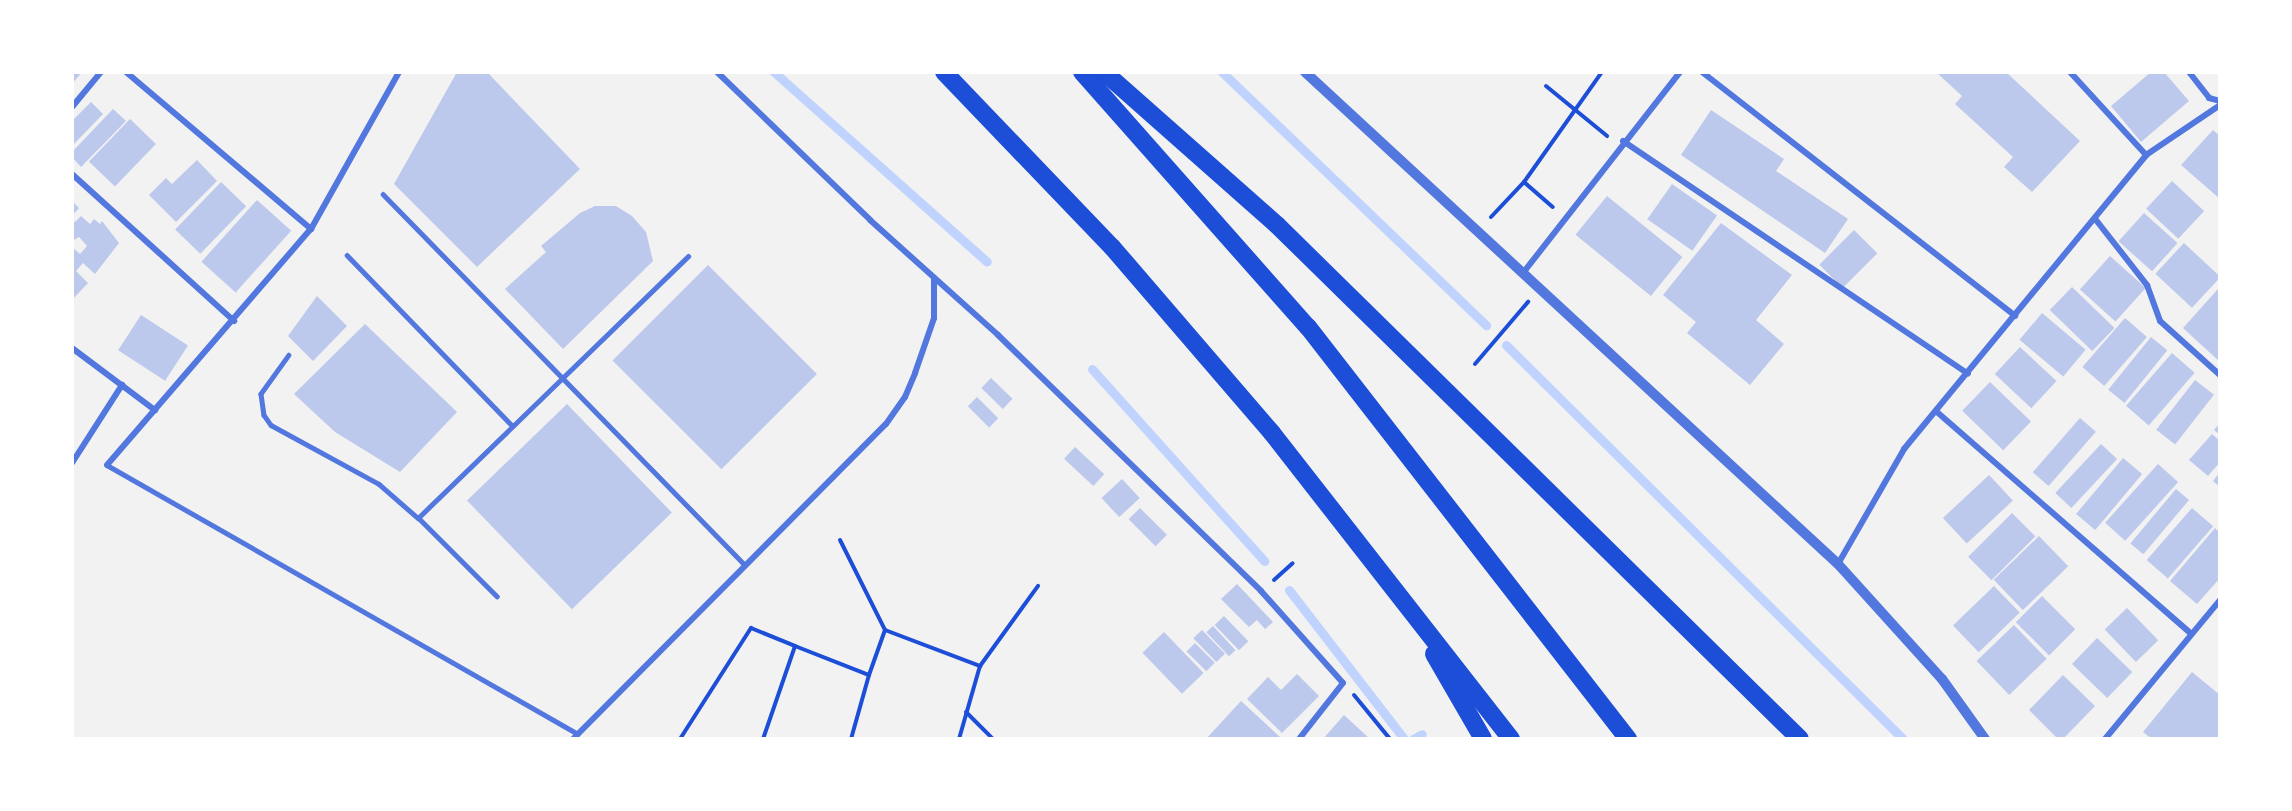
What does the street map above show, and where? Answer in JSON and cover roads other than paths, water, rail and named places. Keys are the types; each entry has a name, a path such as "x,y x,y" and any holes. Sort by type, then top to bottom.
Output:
{"highway":[{"path":"944,72 1112,247 1272,433 1511,739"},
{"path":"1082,72 1308,327 1628,739"},
{"path":"1104,72 1277,225 1800,739"},
{"path":"1399,593 1483,739"}],"street":[{"path":"72,107 101,72"},
{"path":"126,72 311,230"},
{"path":"107,465 311,230 399,72"},
{"path":"717,72 934,278 998,335 1261,591 1343,683 1299,739"},
{"path":"1305,72 1479,231 1538,290 1838,564 1941,679 1985,739"},
{"path":"1702,72 2015,316"},
{"path":"2070,72 2146,155"},
{"path":"2189,72 2209,98 2220,101"},
{"path":"1523,273 1677,73"},
{"path":"1838,564 1904,449 2096,220 2146,155 2220,105"},
{"path":"1621,144 1968,374"},
{"path":"72,174 234,321"},
{"path":"2096,220 2147,285 2160,321 2220,375"},
{"path":"583,739 575,736 886,424 905,397 934,318 934,278"},
{"path":"72,348 155,410"},
{"path":"72,463 122,385"},
{"path":"1937,412 2190,633"},
{"path":"2105,739 2190,633 2220,600"}],"lane":[{"path":"382,194 745,565"},
{"path":"347,255 513,426"},
{"path":"418,518 688,256"},
{"path":"289,355 261,394 264,416 271,425 379,484 418,518 497,597"},
{"path":"107,465 575,736"}],"waterway":[{"path":"774,72 987,262"},
{"path":"1222,72 1486,325"},
{"path":"1506,345 1903,739"},
{"path":"1092,369 1264,561"},
{"path":"1289,590 1404,739"},
{"path":"1413,739 1422,734"}]}
